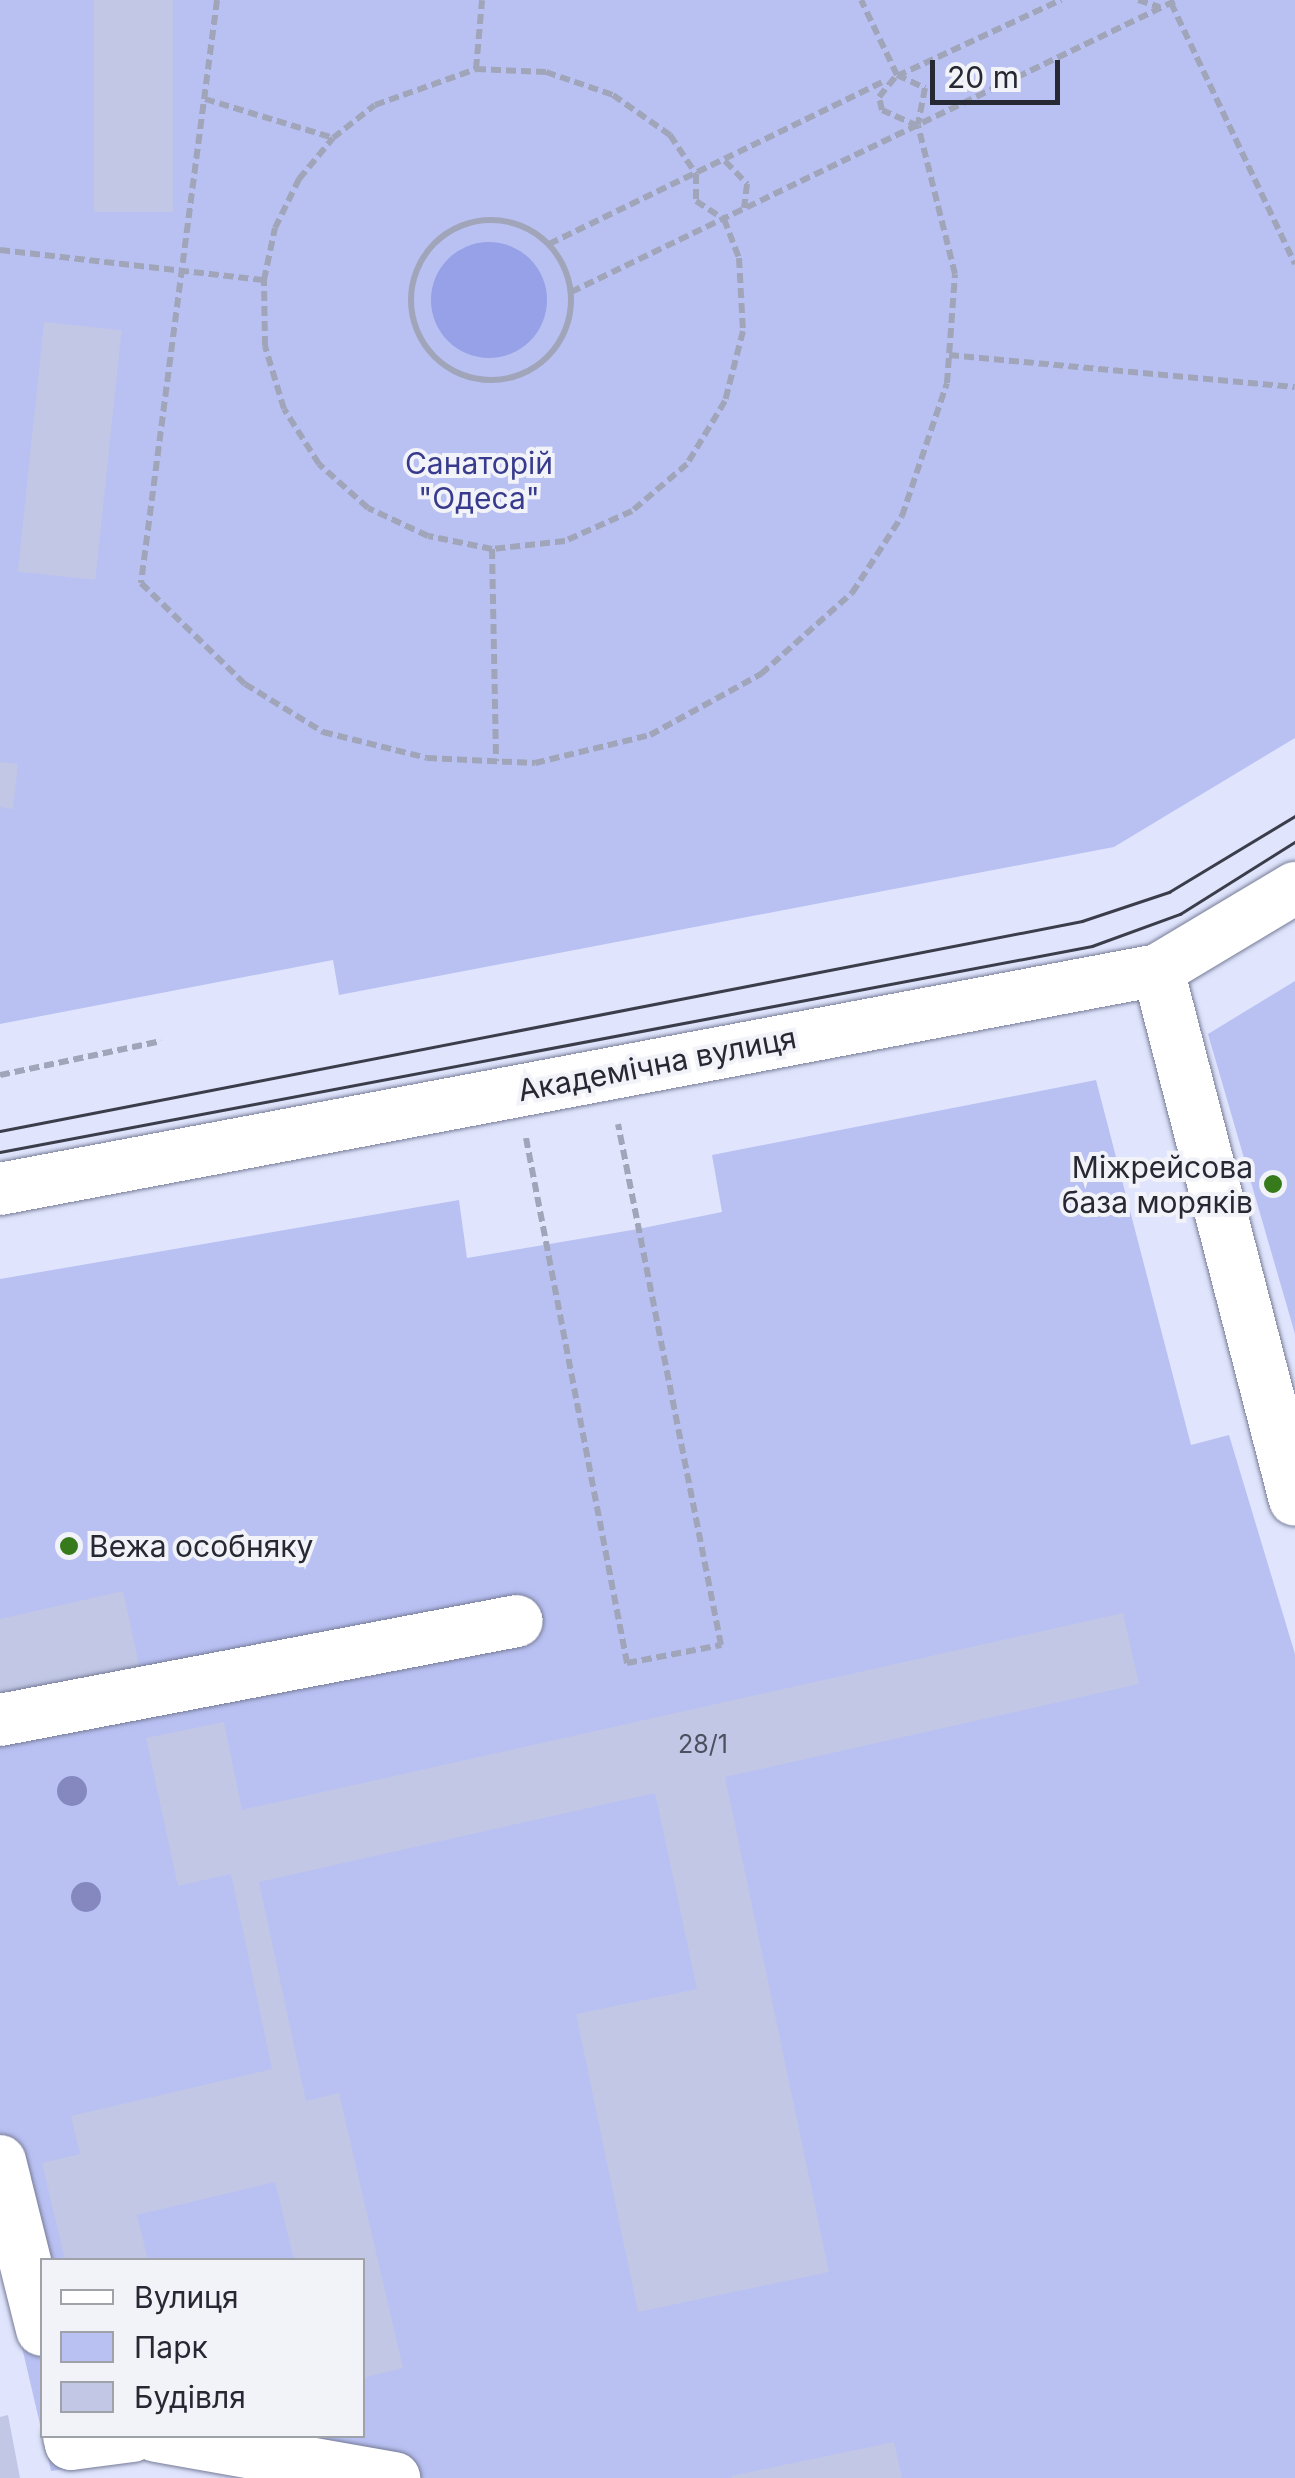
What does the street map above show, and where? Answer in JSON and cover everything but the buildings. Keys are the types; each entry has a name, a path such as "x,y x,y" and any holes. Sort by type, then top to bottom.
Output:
{"street":[{"name":"Академічна вулиця","path":"0,1189 1158,970 1295,888"},
{"path":"1158,970 1295,1500"},
{"path":"0,1720 517,1621"},
{"path":"0,2161 40,2322"},
{"path":"70,2438 71,2444 117,2438"},
{"path":"167,2438 394,2478"}],"path":[{"path":"217,0 141,583 245,684 323,732 428,758 535,763 650,736 761,674 852,593 902,516 950,356 955,274 918,126 925,88 897,75 861,0"},
{"path":"476,70 482,0"},
{"path":"549,244 897,75 1062,0"},
{"path":"1138,0 1171,3"},
{"path":"571,292 1171,3"},
{"path":"1171,3 1295,264"},
{"path":"476,70 546,72 613,95 670,135 696,174 696,201 724,219 739,258 743,331 725,402 687,464 632,511 582,534 492,549 428,536 368,508 319,464 284,408 264,346 264,280 276,228 332,138 391,97 476,70"},
{"path":"897,75 879,97 882,110 918,126"},
{"path":"204,99 332,138"},
{"path":"724,161 747,184 744,209"},
{"path":"500,220 549,244 571,292 562,340 544,361 494,380 443,365 413,321 416,270 450,231 500,220"},
{"path":"0,250 264,280"},
{"path":"950,356 1295,386"},
{"path":"492,549 496,761"},
{"path":"0,1075 161,1042"},
{"path":"526,1138 626,1663 721,1645 618,1124"}],"green space":[{"name":"Санаторій \"Одеса\"","path":"0,0 1295,0 1295,738 1114,847 339,995 333,960 0,1024"},
{"name":"Міжрейсова база моряків","path":"1295,981 1295,1334 1208,1034"},
{"path":"1096,1080 1191,1445 1229,1435 1295,1654 1295,2478 291,2478 163,2455 51,2471 43,2438 365,2438 365,2258 40,2258 40,2424 0,2253 0,1279 459,1200 467,1258 638,1229 722,1212 712,1155"}],"shaded area":[{"path":"489,242 511,246 530,259 543,278 547,300 543,322 530,341 511,354 489,358 467,354 448,341 435,322 431,300 435,278 448,259 467,246"}],"tram line":[{"path":"0,1131 1082,921 1169,892 1295,816"},
{"path":"0,1152 1092,946 1180,914 1295,842"}],"place":[{"name":"Міжрейсова база моряків","path":"1273,1184"},
{"name":"Вежа особняку","path":"69,1546"}]}
